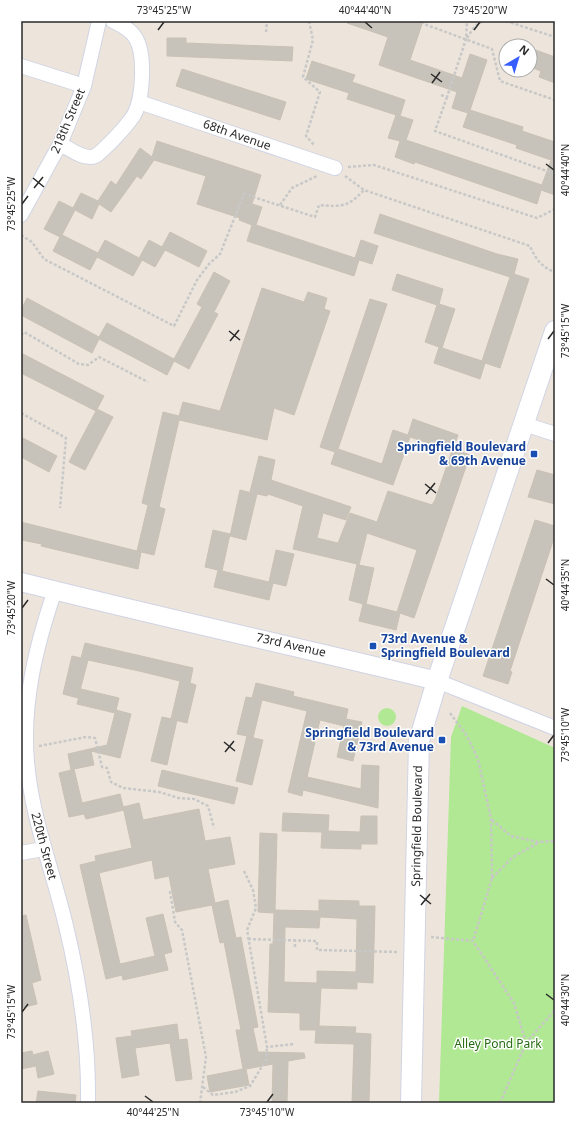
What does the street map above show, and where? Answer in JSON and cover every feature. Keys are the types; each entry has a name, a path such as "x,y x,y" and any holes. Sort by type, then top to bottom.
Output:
{"main road":[{"name":"Springfield Boulevard","path":"411,1103 419,741 437,681 555,331"}],"street":[{"name":"218th Street","path":"21,215 60,144 84,86 99,21"},
{"path":"60,144 83,156 92,157 99,154 122,131 134,114 138,102 142,59 138,43 134,35 118,23"},
{"path":"21,66 84,86"},
{"name":"68th Avenue","path":"138,102 335,168"},
{"path":"524,424 555,434"},
{"name":"73rd Avenue","path":"21,582 315,650 437,681 555,728"},
{"name":"220th Street","path":"55,590 40,634 33,666 28,702 27,750 34,814 66,926 78,986 86,1044 88,1103"},
{"path":"21,852 43,849"}],"path":[{"path":"266,32 267,21"},
{"path":"309,21 312,40 303,78 320,92 306,136 316,146"},
{"path":"422,21 424,24 492,49 500,81 555,100"},
{"path":"467,21 466,39 435,131 555,174"},
{"path":"466,39 475,26 483,21"},
{"path":"506,21 555,37"},
{"path":"441,95 447,97"},
{"path":"280,205 292,188 335,168 374,165 537,218 555,209"},
{"path":"335,168 364,190 530,246 541,264 555,272"},
{"path":"21,235 32,242 44,259 174,326 197,280 208,264 220,254 244,194 315,217 319,205 335,207 352,202 364,190"},
{"path":"21,335 24,332 79,364 88,365 98,357 148,382"},
{"path":"21,413 66,438 60,508"},
{"path":"450,713 467,736 478,759 491,819 492,878 473,941"},
{"path":"27,750 86,737 95,738 102,767 107,768 111,782 123,788 159,792 179,798 194,799 208,806 214,828"},
{"path":"491,819 511,836 538,842 555,841"},
{"path":"492,878 513,857 538,842"},
{"path":"203,1087 213,1095 235,1092 250,1086 266,1060 267,1047 246,930 256,908 253,890 244,871"},
{"path":"170,891 175,922 182,930 206,1058 200,1103"},
{"path":"248,939 317,941 317,950 473,941"},
{"path":"295,940 295,947"},
{"path":"473,941 514,1003 526,1044"},
{"path":"500,1103 526,1044 555,1010"},
{"path":"267,1047 294,1044"}],"green space":[{"name":"Alley Pond Park","path":"462,706 555,748 555,1103 439,1103 451,737"},
{"path":"383,708 391,708 396,713 394,724 391,726 383,726 378,721 378,713"}],"building":[{"path":"348,21 423,21 410,60 462,78 470,54 487,60 470,110 523,127 522,131 555,142 555,195 541,190 537,204 415,162 414,164 395,157 400,141 388,138 396,115 347,99 349,93 306,79 312,61 355,75 352,82 405,100 400,116 413,120 406,140 542,185 551,160 516,148 517,145 463,127 468,113 452,108 457,92 379,65 388,37 347,23"},
{"path":"167,38 186,38 186,43 293,47 292,61 167,56"},
{"path":"538,51 555,57 555,83 539,77 541,71 538,70"},
{"path":"182,69 286,102 280,120 176,86"},
{"path":"157,141 261,175 252,204 262,207 256,225 355,258 361,240 378,246 372,264 359,260 354,276 247,241 252,225 239,220 240,218 197,204 206,176 154,160 141,179 137,176 111,212 99,204 92,219 75,210 62,235 98,253 105,240 139,258 149,240 162,247 170,232 207,251 199,267 165,250 155,267 142,260 133,276 97,257 90,270 53,251 60,237 44,229 59,201 73,208 81,193 98,201 111,181 116,185 140,148 152,157"},
{"path":"380,214 497,254 518,259 514,274 529,279 500,368 485,363 480,379 434,363 439,347 425,342 437,305 392,290 397,274 443,289 439,304 455,309 442,348 482,361 510,277 374,233"},
{"path":"214,272 230,281 214,312 218,314 189,369 174,361 167,375 99,339 92,353 21,315 21,310 27,298 99,337 107,323 174,359 202,307 197,304"},
{"path":"262,288 304,302 308,292 327,298 324,309 330,311 294,415 274,408 267,440 179,420 159,507 165,509 154,555 137,551 148,505 142,503 163,412 179,416 183,402 220,411"},
{"path":"370,299 387,304 338,449 382,464 393,430 408,435 413,419 458,435 453,449 470,455 414,618 400,613 396,630 359,621 363,604 349,600 357,564 293,549 303,506 268,494 267,496 257,494 246,540 230,536 240,490 252,493 250,492 259,456 275,460 271,480 351,507 346,520 323,513 317,538 338,543 350,513 377,522 388,491 432,505 452,451 410,437 393,485 331,464 335,452 320,447","holes":["367,533 417,550 397,612 366,604 374,568 359,565"]},
{"path":"21,353 104,396 96,411 21,373"},
{"path":"97,409 113,417 85,470 69,462"},
{"path":"21,437 57,456 49,472 21,457"},
{"path":"537,470 555,475 555,504 528,497"},
{"path":"535,520 555,526 555,535 510,671 512,672 508,684 483,676"},
{"path":"21,522 141,552 138,569 21,540"},
{"path":"213,530 230,534 222,571 269,582 276,550 294,554 286,586 273,583 269,600 214,587 218,570 205,567"},
{"path":"85,643 193,668 190,683 196,685 187,723 171,719 180,681 139,671 88,660 78,698 63,694 72,656 81,658"},
{"path":"256,683 294,692 293,696 348,709 346,719 362,722 353,761 337,757 344,726 320,720 307,777 361,789 362,765 379,766 378,808 303,790 302,796 288,792 307,711 262,700 253,738 263,740 252,785 236,781 247,736 237,734 246,697 252,698"},
{"path":"81,689 119,698 116,710 131,714 120,758 91,751 94,765 74,769 82,803 120,794 124,810 86,819 84,814 69,817 59,773 71,770 68,754 107,745 115,713 77,704"},
{"path":"162,717 177,720 167,765 151,761"},
{"path":"162,770 238,788 234,804 158,786"},
{"path":"139,803 143,820 199,809 205,841 230,837 235,864 208,869 215,903 228,900 236,938 241,937 258,1027 253,1028 258,1052 304,1053 305,1058 288,1061 287,1103 272,1103 273,1064 246,1069 249,1085 210,1092 207,1076 243,1069 236,1030 241,1030 224,942 220,943 212,905 176,912 169,876 155,879 152,860 99,873 120,964 155,956 146,918 163,914 172,952 164,954 168,970 123,980 122,975 106,979 80,865 96,861 95,856 132,848 123,807"},
{"path":"283,813 329,815 328,831 360,832 361,816 377,816 377,844 361,844 361,849 321,848 322,832 282,831"},
{"path":"260,833 277,834 275,910 319,911 319,900 359,901 359,906 375,906 373,983 357,982 357,989 321,988 319,1026 356,1027 355,1033 371,1034 369,1103 352,1103 354,1044 315,1043 316,1030 300,1030 300,1013 268,1012 270,944 273,944 274,913 258,912","holes":["320,917 357,919 356,972 317,971 317,983 284,982 285,927 319,928"]},
{"path":"26,915 41,980 32,983 37,1004 21,1008 21,916"},
{"path":"177,1024 179,1040 187,1039 192,1079 176,1081 170,1043 135,1048 139,1075 122,1078 116,1038 132,1036 131,1031"},
{"path":"32,1051 33,1055 48,1051 54,1074 38,1078 36,1066 21,1069 21,1053"},
{"path":"38,1091 76,1095 75,1103 36,1103"}],"place":[{"name":"Springfield Boulevard & 69th Avenue","path":"534,454"},
{"name":"73rd Avenue & Springfield Boulevard","path":"373,646"},
{"name":"Springfield Boulevard & 73rd Avenue","path":"442,740"}]}
